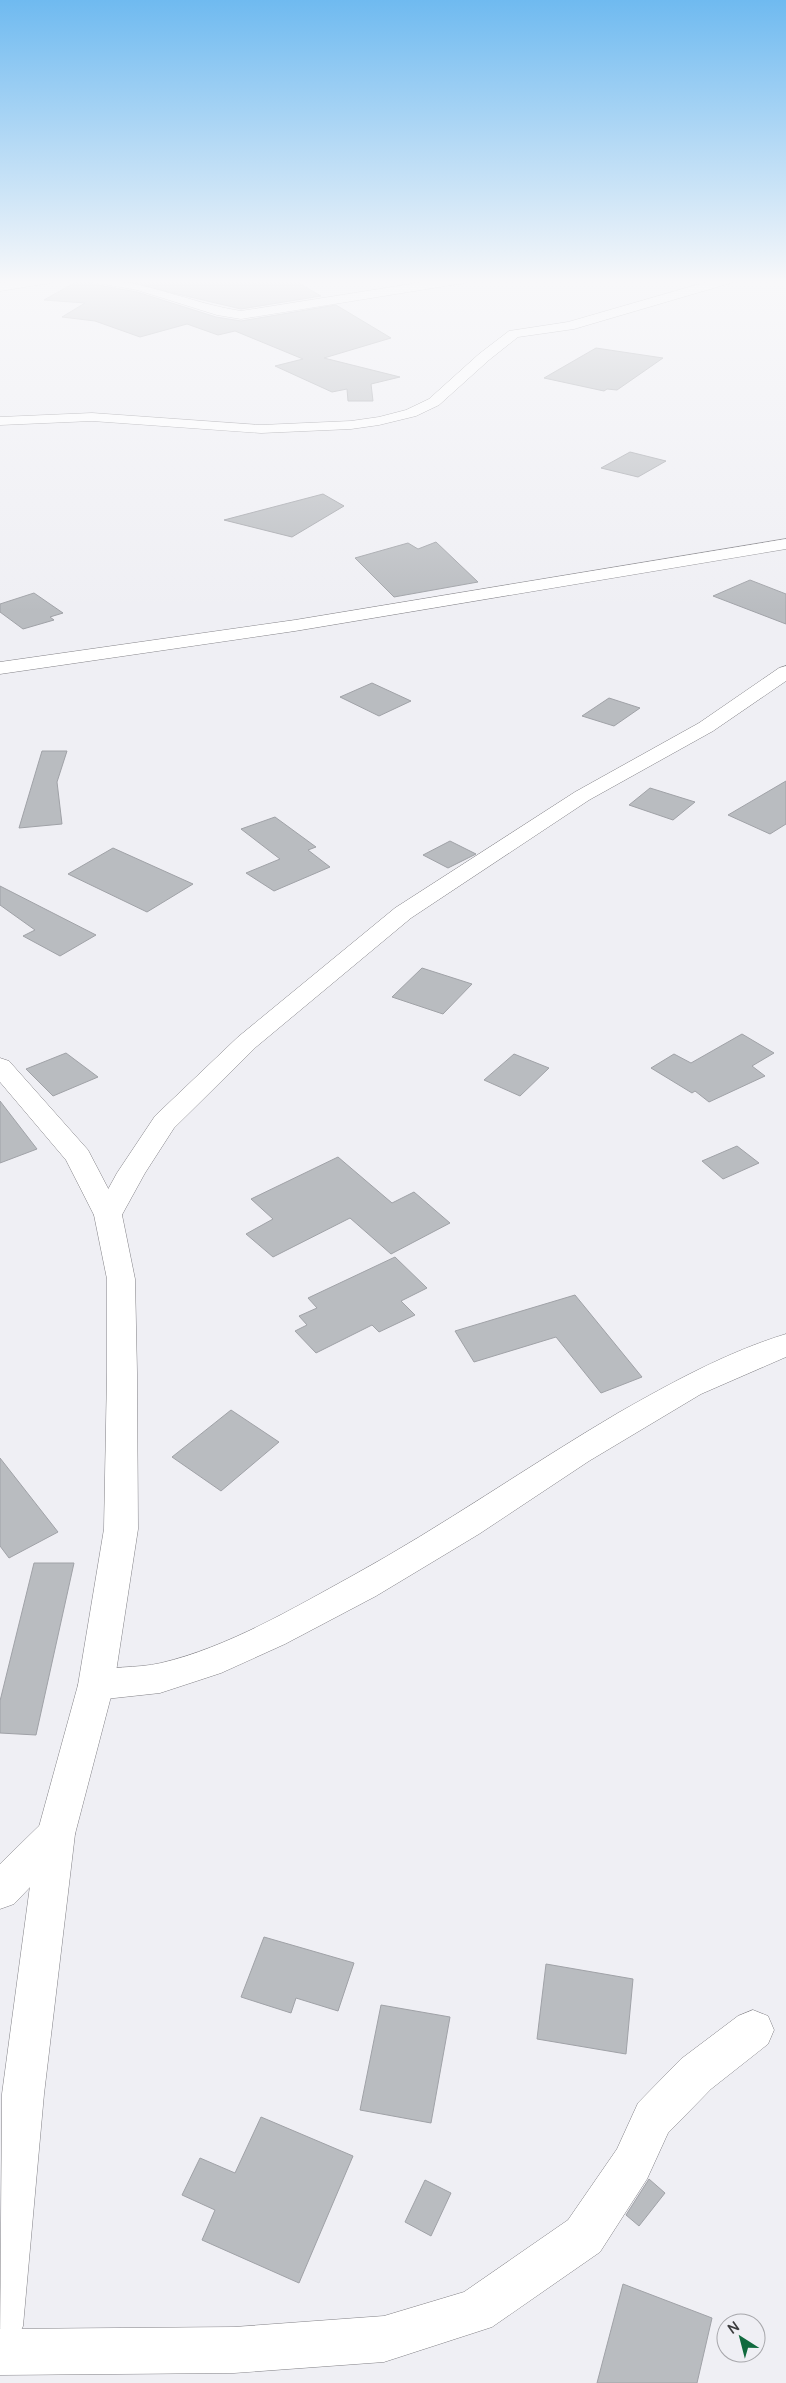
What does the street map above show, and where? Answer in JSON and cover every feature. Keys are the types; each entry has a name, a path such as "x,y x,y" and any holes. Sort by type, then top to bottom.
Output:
{"street":[{"path":"0,421 92,417 261,429 351,425 379,421 411,413 434,402 447,390"},
{"path":"0,668 122,652 307,623 786,544"},
{"path":"108,1215 131,1172 164,1122 247,1042 403,914 582,796 706,727 786,672"},
{"path":"0,1066 78,1156 108,1215 121,1279 121,1530 96,1685 56,1834 23,2094 0,2326"},
{"path":"96,1685 160,1678 209,1663 273,1634 390,1571 467,1525 578,1452 690,1386 786,1345"},
{"path":"0,1891 56,1834"},
{"path":"0,2352 234,2350 384,2339 476,2311 584,2236 632,2164 653,2118 696,2074 753,2030"}],"building":[{"path":"347,390 372,390 373,401 348,401"},
{"path":"630,452 666,461 638,477 601,468"},
{"path":"323,494 344,506 292,537 224,520"},
{"path":"436,542 478,582 394,597 355,558 408,543 418,549"},
{"path":"750,580 786,594 786,624 713,596"},
{"path":"34,593 63,613 50,617 54,620 23,629 0,612 0,604"},
{"path":"372,683 411,701 379,716 340,697"},
{"path":"609,698 640,708 614,726 582,716"},
{"path":"42,751 67,751 57,782 62,824 19,828"},
{"path":"786,781 786,824 770,834 728,815"},
{"path":"650,788 695,802 673,820 629,805"},
{"path":"275,817 316,847 308,850 330,867 274,891 246,873 280,859 241,829"},
{"path":"450,841 476,854 448,868 423,855"},
{"path":"113,848 193,884 147,912 68,874"},
{"path":"0,886 96,935 60,956 23,936 35,930 0,905"},
{"path":"422,968 472,984 443,1014 392,997"},
{"path":"742,1034 774,1053 752,1066 765,1076 709,1102 695,1091 692,1093 651,1068 674,1054 691,1063"},
{"path":"66,1053 98,1077 53,1096 26,1069"},
{"path":"514,1054 549,1068 520,1096 484,1080"},
{"path":"0,1101 37,1149 0,1163"},
{"path":"737,1146 759,1163 723,1179 702,1161"},
{"path":"338,1157 392,1203 414,1192 450,1223 391,1254 350,1218 273,1257 246,1234 273,1219 251,1199"},
{"path":"395,1257 427,1288 401,1301 415,1315 379,1332 372,1325 316,1353 295,1331 307,1325 299,1316 317,1308 308,1298"},
{"path":"575,1295 642,1377 601,1393 556,1337 474,1362 455,1331"},
{"path":"231,1410 279,1442 221,1491 172,1457"},
{"path":"0,1458 58,1532 9,1558 0,1546"},
{"path":"34,1563 74,1563 36,1735 0,1733 0,1701"},
{"path":"264,1937 354,1963 338,2011 296,1998 291,2013 241,1997"},
{"path":"546,1964 633,1979 626,2054 537,2039"},
{"path":"381,2005 450,2017 431,2123 360,2110"},
{"path":"261,2117 353,2156 299,2283 202,2240 215,2210 182,2195 200,2158 235,2173"},
{"path":"649,2179 665,2193 639,2226 626,2215"},
{"path":"425,2180 451,2193 431,2236 405,2222"},
{"path":"623,2284 712,2318 697,2383 597,2383"}]}
